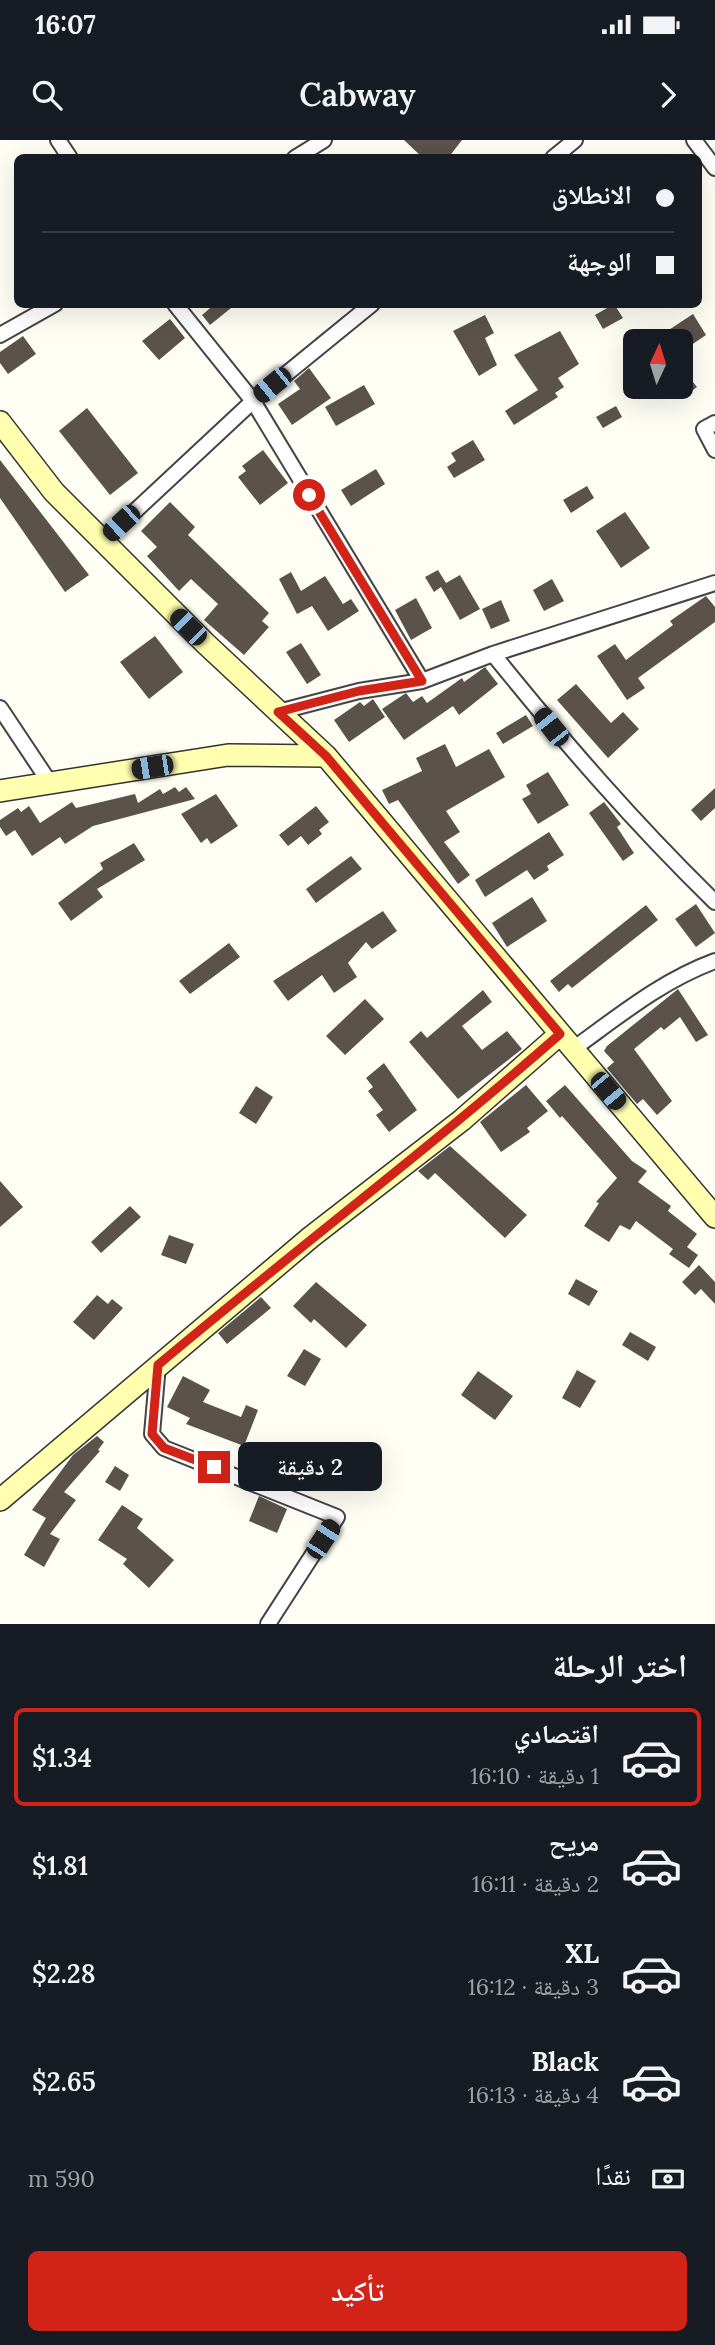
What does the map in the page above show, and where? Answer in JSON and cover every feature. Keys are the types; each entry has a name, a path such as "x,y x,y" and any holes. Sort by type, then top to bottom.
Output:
{"main road":[{"path":"0,422 54,492 326,756 715,1217"},
{"path":"0,791 228,755 326,756"},
{"path":"0,1500 311,1237 567,1042"}],"street":[{"path":"301,154 324,140"},
{"path":"558,154 575,140"},
{"path":"694,140 715,168"},
{"path":"0,335 48,308"},
{"path":"178,308 253,401 422,681"},
{"path":"103,541 253,401 367,308"},
{"path":"715,423 704,429 715,450"},
{"path":"278,712 359,691 422,681 493,654 712,586"},
{"path":"493,654 581,763 658,846 715,902"},
{"path":"0,708 50,783"},
{"path":"567,1042 682,973 715,961"},
{"path":"158,1365 152,1434 164,1448 337,1517 268,1624"}],"building":[{"path":"404,140 462,140 451,154 419,154"},
{"path":"210,308 231,308 210,325 202,315"},
{"path":"607,308 617,308 623,318 603,329 595,315"},
{"path":"693,314 706,335 693,344 693,329 670,329"},
{"path":"485,315 494,333 485,338 497,365 479,376 453,331"},
{"path":"170,319 185,338 159,360 142,341"},
{"path":"560,331 579,364 558,378 564,387 555,393 558,397 514,425 505,411 538,390 514,355"},
{"path":"23,336 36,354 8,374 0,363 0,352"},
{"path":"309,368 331,398 292,425 278,404 300,389 294,381"},
{"path":"364,385 375,404 336,426 325,407"},
{"path":"616,406 622,417 603,428 596,417"},
{"path":"87,408 138,473 110,495 59,431"},
{"path":"473,440 485,460 454,478 447,467 456,461 451,453"},
{"path":"263,450 288,483 260,505 238,477 246,471 242,466"},
{"path":"0,460 89,575 65,592 0,498"},
{"path":"376,469 385,484 351,506 341,490"},
{"path":"587,486 594,498 571,513 563,500"},
{"path":"170,502 195,527 188,535 269,613 262,621 269,627 244,655 204,620 218,604 191,579 179,591 147,556 157,547 141,531"},
{"path":"625,512 650,548 621,568 596,531"},
{"path":"438,570 446,583 460,575 480,609 460,620 441,587 434,592 425,577"},
{"path":"291,572 301,591 325,576 343,604 351,599 359,611 328,631 312,606 297,614 279,579"},
{"path":"552,579 564,601 544,611 533,590"},
{"path":"706,596 715,607 715,622 638,678 645,688 627,700 597,656 615,644 626,660 673,625 670,621"},
{"path":"416,598 432,628 411,640 395,610"},
{"path":"501,600 510,621 491,629 482,609"},
{"path":"155,636 183,672 149,699 120,662"},
{"path":"301,643 321,675 307,684 286,652"},
{"path":"485,667 498,684 459,715 453,706 404,740 382,709 406,693 413,702 422,696 427,703 462,678 464,682"},
{"path":"576,684 611,723 623,712 639,729 608,758 557,700"},
{"path":"373,699 385,717 349,742 334,720 360,702 364,706"},
{"path":"526,715 533,726 503,744 496,733"},
{"path":"445,744 456,767 489,749 505,777 446,811 460,832 444,842 470,875 458,884 398,800 389,804 382,790 422,771 416,758"},
{"path":"548,772 569,805 538,824 522,799 531,794 526,785"},
{"path":"175,787 179,792 186,787 195,799 93,826 65,844 60,837 32,856 15,830 6,836 0,827 0,820 18,808 21,812 29,806 40,823 72,802 76,808 135,794 138,803 160,789 163,794"},
{"path":"715,788 715,808 701,821 691,810"},
{"path":"216,794 238,826 211,844 207,838 201,843 181,814"},
{"path":"604,802 621,824 617,827 634,853 623,861 589,813"},
{"path":"316,806 329,822 319,830 322,834 308,845 301,836 288,846 279,835"},
{"path":"549,832 564,855 547,866 549,870 534,880 527,870 485,897 475,880"},
{"path":"134,843 145,860 97,889 103,897 71,921 58,903 103,869 100,863"},
{"path":"351,856 362,869 316,903 306,889"},
{"path":"532,897 547,921 507,947 492,923"},
{"path":"696,904 715,933 696,947 675,919"},
{"path":"646,905 658,920 572,988 568,984 559,992 550,981"},
{"path":"383,911 397,931 372,949 366,942 348,963 357,977 334,993 322,975 288,1001 273,981"},
{"path":"229,943 240,957 190,994 179,981"},
{"path":"678,989 708,1035 696,1042 680,1017 664,1030 661,1027 634,1049 672,1101 657,1115 643,1099 637,1104 607,1068 614,1062 604,1051"},
{"path":"483,990 492,1002 462,1026 482,1050 507,1031 522,1049 458,1099 409,1042 421,1031 427,1038"},
{"path":"365,999 384,1019 345,1055 326,1036"},
{"path":"384,1063 417,1110 389,1132 376,1115 383,1110 368,1091 373,1087 366,1078"},
{"path":"526,1085 548,1111 527,1128 530,1132 501,1152 480,1122"},
{"path":"565,1085 632,1161 647,1171 638,1182 671,1206 668,1211 697,1234 687,1247 698,1255 689,1268 669,1254 673,1249 636,1221 630,1230 620,1225 609,1242 584,1226 599,1203 596,1202 617,1178 546,1101"},
{"path":"256,1086 273,1097 256,1124 239,1113"},
{"path":"450,1146 527,1215 505,1238 435,1173 428,1180 418,1171"},
{"path":"0,1181 23,1207 0,1227"},
{"path":"130,1206 141,1217 101,1253 91,1242"},
{"path":"169,1235 194,1244 186,1264 161,1255"},
{"path":"699,1265 715,1282 715,1304 701,1289 695,1295 682,1282"},
{"path":"576,1279 598,1291 589,1306 568,1294"},
{"path":"316,1282 367,1325 346,1348 314,1319 311,1323 293,1306"},
{"path":"97,1295 108,1304 112,1299 123,1308 94,1340 73,1322"},
{"path":"261,1297 271,1308 227,1344 218,1333"},
{"path":"630,1332 656,1347 648,1361 622,1345"},
{"path":"304,1349 321,1359 305,1386 287,1376"},
{"path":"577,1370 596,1381 580,1408 562,1398"},
{"path":"478,1371 513,1396 495,1420 461,1395"},
{"path":"183,1376 210,1390 203,1402 241,1417 246,1405 258,1410 244,1446 186,1424 190,1418 167,1407"},
{"path":"97,1436 104,1442 98,1450 100,1451 64,1492 76,1500 50,1534 60,1539 44,1567 24,1555 46,1518 32,1510 73,1455"},
{"path":"346,1454 360,1462 354,1472 340,1465"},
{"path":"115,1466 129,1475 120,1491 105,1482"},
{"path":"259,1496 287,1509 277,1533 249,1521"},
{"path":"122,1505 143,1519 137,1528 174,1560 149,1588 123,1564 127,1559 98,1540"}],"route":[{"path":"214,1467 164,1448 152,1434 158,1365 311,1237 387,1181 462,1120 560,1034 326,756 278,712 359,691 422,681 309,495"}]}
